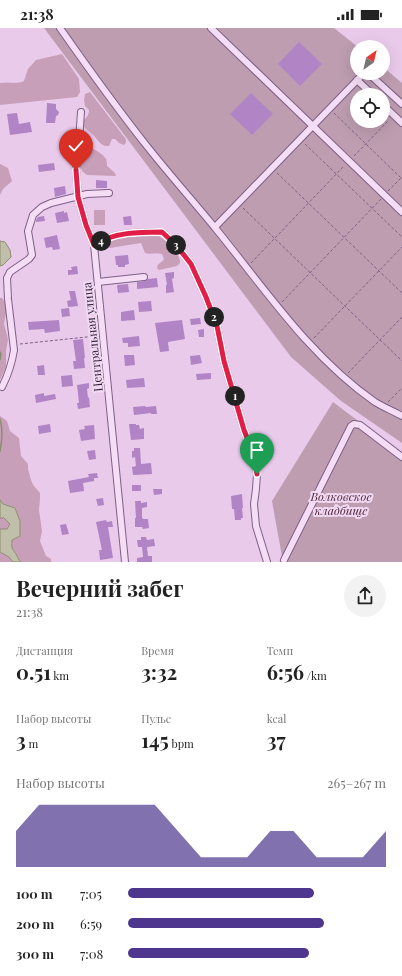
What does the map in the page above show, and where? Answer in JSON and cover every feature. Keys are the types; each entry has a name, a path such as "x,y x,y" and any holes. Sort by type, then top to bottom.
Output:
{"street":[{"path":"60,28 98,83 142,139 309,343 344,378 376,402 402,416"},
{"path":"210,28 402,212"},
{"path":"215,228 357,80 366,88"},
{"path":"376,80 402,104"},
{"path":"390,111 402,123"},
{"name":"Центральная улица","path":"81,112 76,170 78,197 86,225 94,245 126,562"},
{"path":"2,387 8,375 14,350 7,278 10,272 29,259 32,255 28,231 33,215 42,207 51,203 88,194 109,193"},
{"path":"94,245 110,237 143,232 162,232 176,245 191,264 217,326 224,361 244,430 255,458 257,474 254,504 256,526 267,562"},
{"path":"98,282 144,276"},
{"path":"284,560 351,426 354,424 360,425 396,454 402,457"}],"path":[{"path":"278,306 402,178 330,108"},
{"path":"247,267 394,115"},
{"path":"300,139 402,236"},
{"path":"272,168 402,293"},
{"path":"238,203 402,361"},
{"path":"309,343 402,247"},
{"path":"344,378 402,317"},
{"path":"13,344 103,335"},
{"path":"384,406 402,388"}],"shaded area":[{"path":"62,54 79,79 80,92 77,97 0,105 0,83 18,83 24,81 28,69 36,60"},
{"path":"90,92 125,138 126,142 124,145 115,139 112,139 109,146 103,145 84,126 82,122 89,112 85,106 85,94"},
{"path":"90,148 96,150 105,157 107,166 115,173 116,176 87,175 82,171 80,163 82,151"},
{"path":"0,164 8,168 12,181 3,189 0,195"},
{"path":"94,210 105,210 105,225 94,225"},
{"path":"146,233 164,239 173,248 180,263 177,266 159,270 157,266 164,259 162,254 145,253 141,243 110,248 108,246 112,239"},
{"path":"0,241 5,242 10,250 11,257 0,266"},
{"path":"0,298 2,298 5,302 6,313 4,324 8,340 6,367 0,380"},
{"path":"0,416 7,421 10,431 19,438 21,456 28,464 33,485 40,493 39,510 42,531 40,541 46,556 51,559 51,562 21,562 12,548 12,540 20,536 20,521 15,508 3,504 0,500"},
{"path":"0,500 3,504 15,508 20,521 20,536 12,540 12,546 21,562 13,562 9,557 0,552 0,529 7,529 10,524 4,518 0,518"},
{"path":"0,518 3,518 10,523 7,529 0,529"},
{"path":"0,552 9,557 13,562 0,562"}],"green space":[{"path":"44,28 334,28 350,41 350,80 390,80 390,73 402,83 402,443 341,401 291,357"},
{"name":"Волковское кладбище","path":"333,402 402,454 402,562 283,562 272,501"}],"building":[{"path":"299,42 322,64 300,86 278,64"},
{"path":"251,93 273,114 252,135 230,114"},
{"path":"47,103 56,104 56,109 59,112 56,116 55,123 46,123"},
{"path":"17,113 19,124 30,122 32,132 10,135 7,114"},
{"path":"54,163 55,170 39,172 38,165"},
{"path":"96,180 107,181 107,188 96,188"},
{"path":"65,186 66,194 55,197 54,188"},
{"path":"64,211 64,213 67,212 69,221 57,223 55,213"},
{"path":"44,216 45,221 36,222 38,217"},
{"path":"131,216 132,225 124,225 123,217"},
{"path":"57,235 60,249 53,250 52,247 46,248 44,238"},
{"path":"128,255 129,264 125,265 125,267 118,267 118,265 116,265 115,256"},
{"path":"77,266 78,274 68,275 68,270 72,270 71,267"},
{"path":"174,272 174,278 172,279 174,292 166,293 167,285 165,273"},
{"path":"157,278 158,287 137,289 137,282"},
{"path":"128,284 129,292 118,293 117,285"},
{"path":"69,291 75,291 78,306 68,307 67,301 71,300"},
{"path":"151,301 152,311 139,312 138,302"},
{"path":"69,308 70,316 62,317 61,309"},
{"path":"134,310 135,320 121,321 121,312"},
{"path":"200,318 201,324 191,325 190,319"},
{"path":"59,320 60,331 45,333 44,329 29,330 28,322"},
{"path":"182,320 185,339 168,342 169,351 160,352 155,323"},
{"path":"204,329 204,337 199,337 198,330"},
{"path":"139,336 140,346 128,347 128,343 123,343 122,338"},
{"path":"83,339 85,368 74,369 73,361 76,361 73,340"},
{"path":"124,355 134,355 135,365 125,366"},
{"path":"200,355 202,363 191,365 190,356"},
{"path":"100,359 101,368 94,368 93,360"},
{"path":"44,365 45,375 38,375 37,366"},
{"path":"211,373 211,379 197,380 196,374"},
{"path":"72,375 73,386 62,387 61,376"},
{"path":"144,378 145,387 127,388 126,380"},
{"path":"89,383 89,388 87,389 90,407 78,409 77,403 79,403 77,385"},
{"path":"44,393 44,396 55,394 56,399 36,403 35,395"},
{"path":"156,406 157,414 151,413 134,415 133,407"},
{"path":"50,424 51,432 39,434 38,426"},
{"path":"129,424 139,425 140,429 144,428 144,439 131,440"},
{"path":"94,425 95,439 81,441 79,430 85,429 84,426"},
{"path":"134,448 140,448 141,464 151,463 152,474 133,475 132,467 136,466 135,457 132,458 132,451 134,451"},
{"path":"95,450 96,459 89,460 87,451"},
{"path":"97,473 98,478 94,478 94,481 83,483 84,491 70,493 68,481 89,477 88,474"},
{"path":"132,485 141,485 141,491 132,491"},
{"path":"153,489 162,489 162,494 154,495"},
{"path":"242,494 243,518 241,518 241,520 235,520 231,496"},
{"path":"103,498 104,505 98,506 96,499"},
{"path":"135,501 141,501 141,503 147,502 147,507 142,508 142,517 143,519 148,519 149,528 143,529 142,527 135,527"},
{"path":"106,520 107,522 112,521 113,527 108,527 113,558 100,560 99,550 102,550 96,522"},
{"path":"66,524 69,534 62,535 60,525"},
{"path":"141,537 146,537 147,540 154,539 155,546 147,547 148,556 152,556 152,562 137,562 137,558 143,557 142,547 138,547 137,540 141,540"}],"waterway":[{"path":"0,352 0,360"},
{"path":"0,419 2,427 0,451"}],"route":[{"path":"76,170 78,197 86,225 94,245 110,237 143,232 162,232 176,245 191,264 217,326 224,361 244,430 255,458 257,474"}]}
